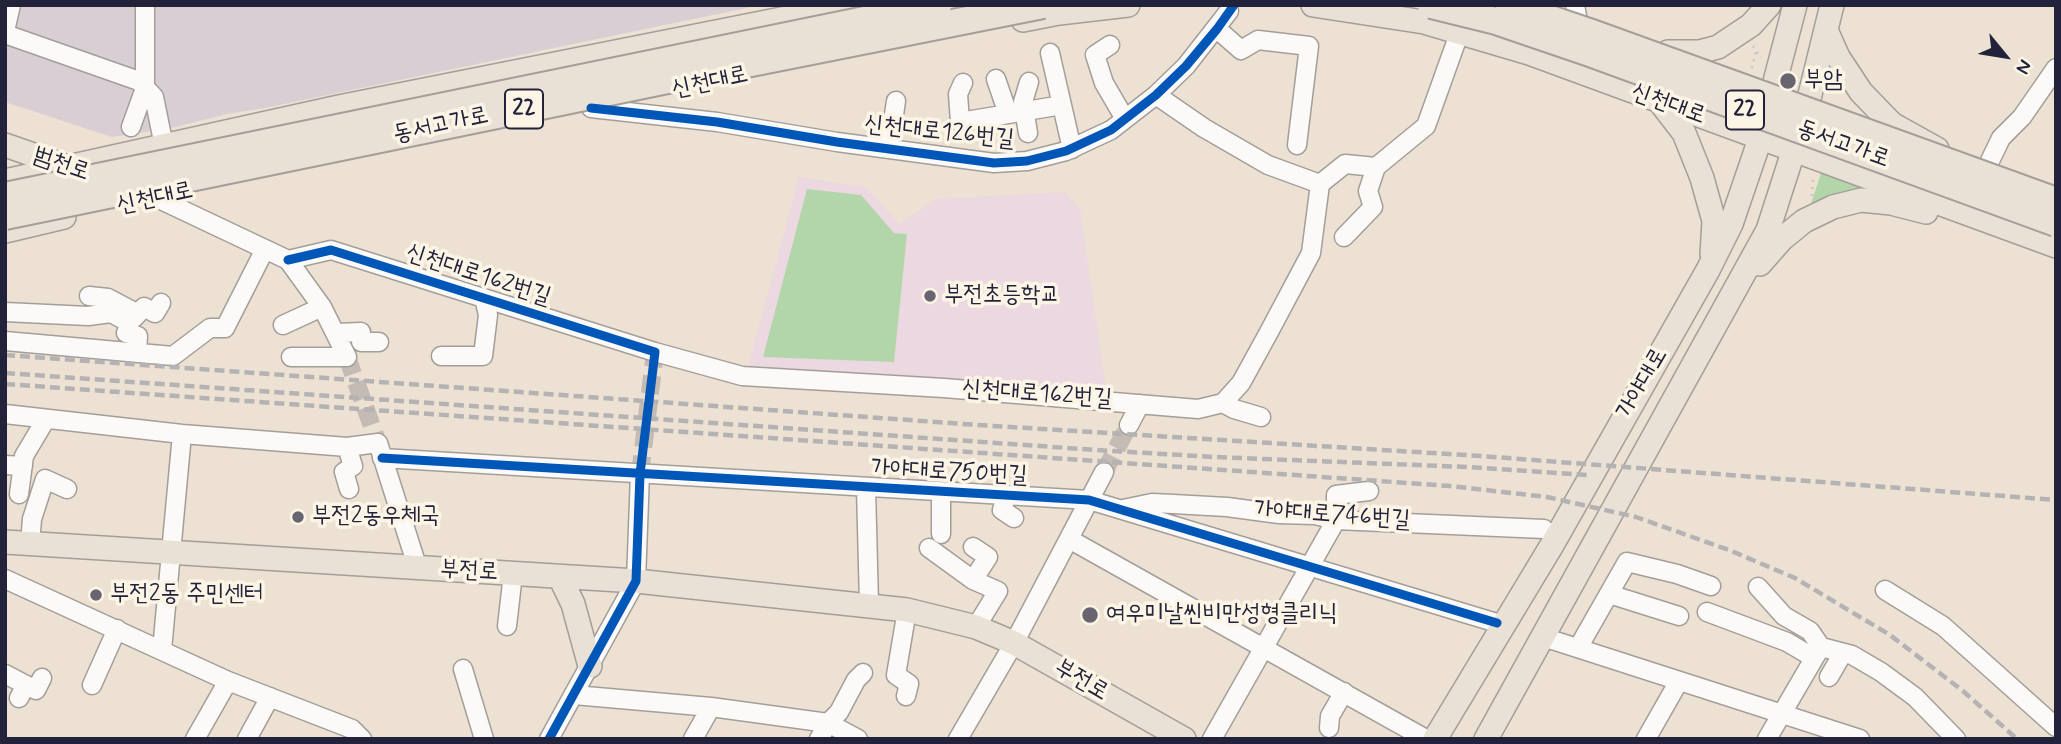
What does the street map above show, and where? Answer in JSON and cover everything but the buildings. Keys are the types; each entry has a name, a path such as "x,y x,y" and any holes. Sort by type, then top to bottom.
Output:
{"highway":[{"name":"동서고가로","path":"5,195 938,5"},
{"name":"동서고가로","path":"5,216 1043,5"},
{"name":"동서고가로","path":"1431,5 1496,21 1548,39 2056,223"},
{"name":"동서고가로","path":"1509,5 2056,201"}],"main road":[{"name":"신천대로","path":"5,181 352,104 852,5"},
{"name":"신천대로","path":"5,231 1059,13 1128,5"},
{"name":"신천대로","path":"1313,5 1424,22 1529,53 2056,246"},
{"name":"신천대로","path":"1530,5 1577,14 1668,52 1808,104 2056,190"},
{"path":"1668,52 1699,52 1718,47 1751,25 1769,5"},
{"name":"가야대로","path":"1435,739 1552,545 1708,270 1731,224 1760,139 1796,5"},
{"path":"1486,739 1547,629 1599,559 1635,498 1663,445 1733,293 1768,230 1808,104 1832,5"},
{"path":"1826,30 1838,57 1861,92 1892,124 1943,152"},
{"path":"1471,678 1544,529 1614,408 1655,344 1708,270 1712,258 1714,221 1702,178 1684,133 1660,101"},
{"name":"범천로","path":"5,145 157,198"},
{"path":"1733,293 1782,239 1804,221 1833,207 1852,202 1861,200 1891,203 1968,224 2006,228"},
{"name":"부전로","path":"5,542 636,581 907,610 976,627 1014,643 1184,739"},
{"path":"560,577 573,604 590,667"}],"street":[{"path":"11,5 5,32 139,81 154,97 164,146"},
{"path":"131,127 145,88 145,5"},
{"name":"신천대로126번길","path":"591,108 717,122 994,163 1027,161 1072,149 1111,130 1156,95 1217,29 1229,11"},
{"path":"1217,29 1241,50 1258,40 1310,46 1297,145"},
{"path":"1344,237 1373,207 1368,191 1376,167 1426,126 1460,31"},
{"path":"1110,45 1095,55 1104,83 1125,119"},
{"path":"1056,59 1062,105 1072,149"},
{"path":"1988,165 2001,138 2022,117 2056,68"},
{"path":"996,79 1028,133"},
{"name":"신천대로126번길","path":"1016,112 1023,102 1029,82"},
{"name":"신천대로126번길","path":"963,83 958,94 960,122 1062,105"},
{"path":"1156,95 1204,128 1268,165 1320,184"},
{"path":"889,149 896,101"},
{"path":"1223,403 1241,383 1311,253 1320,184 1345,164 1376,167"},
{"path":"157,198 288,260 322,307 348,357 291,357"},
{"path":"5,341 173,356 211,328 225,328 265,249"},
{"name":"신천대로162번길","path":"288,260 331,250 655,352 742,376 944,388 1198,409 1223,403 1261,417"},
{"path":"89,296 108,298 134,318"},
{"name":"신천대로162번길","path":"441,356 484,356 488,315 484,298"},
{"path":"137,353 138,336 126,333 144,307 155,313 161,303"},
{"path":"284,325 322,307"},
{"path":"5,312 88,316 111,313 134,318"},
{"path":"337,333 361,332 361,342 379,342"},
{"path":"1129,425 1140,404"},
{"name":"가야대로750번길","path":"5,414 182,434 640,474 1089,500 1497,623"},
{"path":"19,494 14,466 24,456 46,419"},
{"path":"162,650 182,434"},
{"path":"347,447 353,467 344,472 349,489"},
{"path":"380,451 418,569"},
{"path":"958,739 1014,643 1104,472"},
{"path":"549,739 636,581 640,474"},
{"path":"30,544 32,519 45,479 67,489"},
{"path":"866,488 869,604"},
{"path":"1212,739 1336,520 1336,495 1369,491"},
{"path":"941,492 941,534"},
{"path":"1006,496 1002,510 1014,518"},
{"name":"가야대로746번길","path":"1121,510 1152,503 1315,515 1336,520 1544,529"},
{"path":"1069,538 1426,739"},
{"path":"973,547 988,557 973,580"},
{"path":"929,548 973,580 998,591 976,627"},
{"path":"1578,648 1627,562 1677,574 1711,586"},
{"path":"507,626 513,574"},
{"path":"5,579 228,681 354,735"},
{"path":"1758,587 1784,616 1810,631 1818,653"},
{"path":"1885,590 1943,626 2056,727"},
{"path":"1609,594 1679,616"},
{"path":"906,696 909,684 891,677 907,610"},
{"path":"1707,612 1818,653 1852,655 1881,672 1915,698 1956,739"},
{"path":"92,685 117,629"},
{"path":"1547,629 1578,648 1860,739"},
{"path":"1767,739 1818,653"},
{"path":"1829,677 1843,653"},
{"path":"463,670 484,739"},
{"path":"823,731 839,712 856,680 863,673"},
{"path":"5,674 29,687"},
{"path":"195,739 228,681"},
{"path":"1646,739 1679,681"},
{"path":"1329,728 1330,716 1343,692"},
{"path":"574,695 711,707 858,739"},
{"path":"247,739 270,697"},
{"path":"693,739 711,707"}],"path":[{"path":"1749,40 1763,61"},
{"path":"1751,69 1756,51"},
{"path":"1813,205 1811,188 1815,168"}],"shaded area":[{"path":"5,5 761,5 227,114 171,128 112,137 5,102"},
{"name":"부전초등학교","path":"799,177 866,187 899,224 937,199 1065,192 1080,209 1106,390 748,367"}],"green space":[{"path":"1821,173 1869,188 1869,193 1852,191 1836,194 1810,207"},
{"path":"807,189 861,195 894,233 907,234 894,362 763,357"}],"tunnel":[{"path":"640,474 655,352"},
{"path":"347,357 378,443"},
{"path":"1104,472 1129,425"}],"railway":[{"path":"5,355 978,425 1481,456 2056,500"},
{"path":"5,373 1096,450 1587,475"},
{"path":"5,384 1450,486 1547,497 1636,517 1729,550 1795,578 1890,635 1963,691 2017,739"}],"cycle path":[{"path":"591,108 717,122 837,142 994,163 1027,161 1066,151 1111,130 1156,95 1186,66 1234,5"},
{"path":"288,260 331,250 655,352 640,474 636,581 549,739"},
{"path":"382,458 1089,500 1497,623"}],"place":[{"name":"부암","path":"1788,81"},
{"name":"부전초등학교","path":"930,296"},
{"name":"부전2동우체국","path":"298,517"},
{"name":"부전2동 주민센터","path":"96,595"},
{"name":"여우미날씬비만성형클리닉","path":"1090,615"}]}
